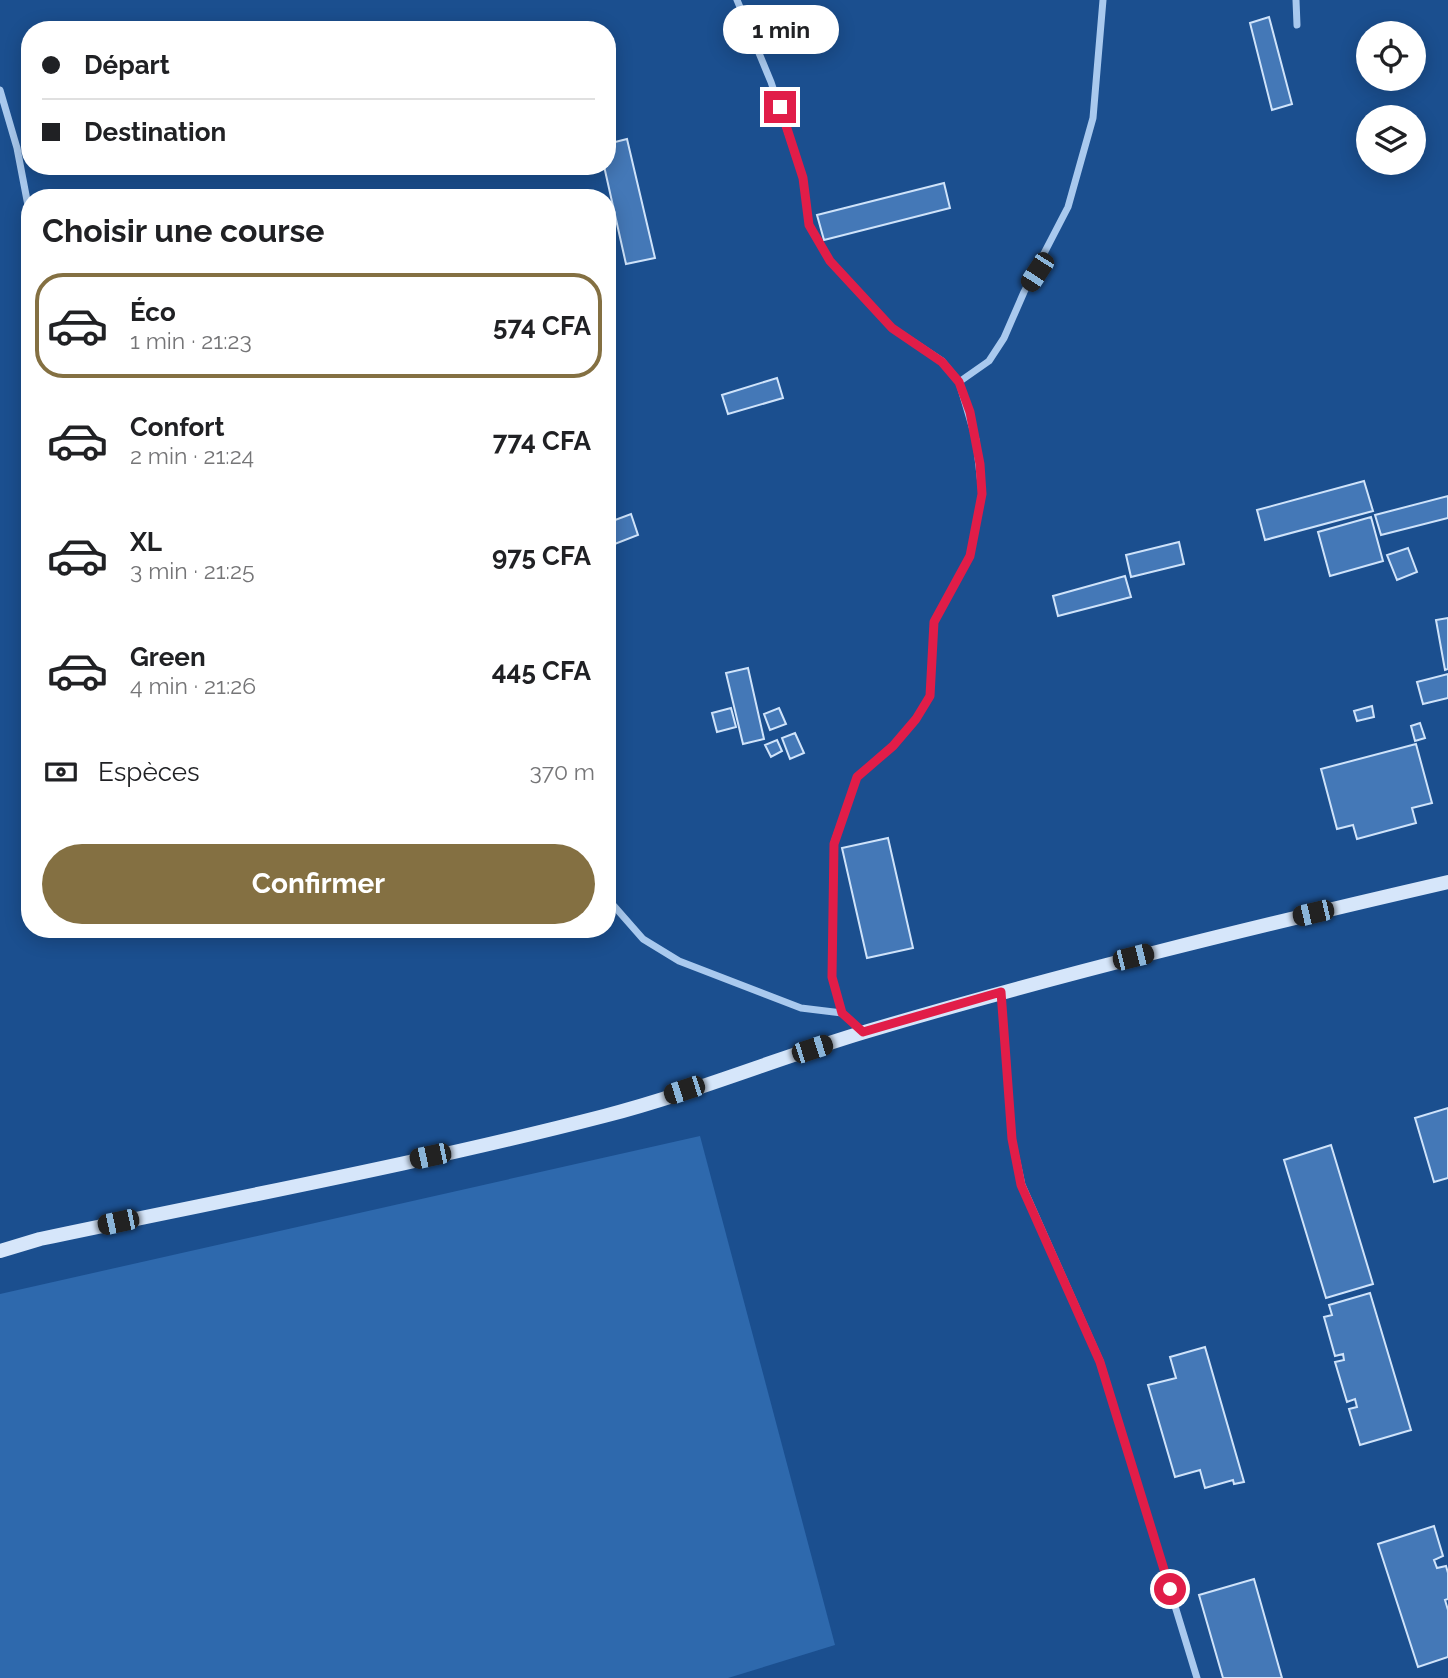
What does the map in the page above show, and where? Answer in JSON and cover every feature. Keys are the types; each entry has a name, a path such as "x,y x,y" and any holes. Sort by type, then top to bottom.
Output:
{"street":[{"path":"737,0 780,107 803,178 809,225 830,261 892,328 942,362 959,382 970,412 980,464 982,494 970,556 934,622 930,696 916,719 893,746 857,777 834,844 832,977 842,1013 863,1032"},
{"path":"959,382 989,361 1004,338 1024,292 1068,207 1093,118 1103,0"},
{"path":"1296,0 1297,25"},
{"path":"0,90 21,169"},
{"path":"0,1251 40,1239 456,1151 607,1115 863,1032 1001,992 1133,957 1448,882"},
{"path":"616,908 643,939 679,961 801,1008 842,1013"},
{"path":"1001,992 1012,1139 1021,1185 1100,1362 1197,1678"}],"shaded area":[{"path":"700,1136 835,1645 728,1678 0,1678 0,1294"}],"building":[{"path":"1269,17 1292,104 1272,110 1250,23"},
{"path":"627,139 655,258 626,264 616,219 616,189 609,189 606,175 616,175 616,142"},
{"path":"944,183 950,208 824,240 817,215"},
{"path":"777,378 783,398 728,414 722,395"},
{"path":"1364,481 1373,511 1265,540 1257,510"},
{"path":"1448,496 1448,518 1381,535 1375,515"},
{"path":"631,514 638,535 616,544 616,520"},
{"path":"1371,517 1383,561 1330,576 1318,532"},
{"path":"1179,542 1184,564 1131,577 1126,555"},
{"path":"1408,548 1417,572 1397,580 1387,555"},
{"path":"1125,576 1131,597 1058,616 1053,596"},
{"path":"1448,618 1448,669 1445,670 1436,620"},
{"path":"748,668 764,739 743,744 726,673"},
{"path":"1448,674 1448,698 1423,704 1417,682"},
{"path":"1372,706 1374,717 1357,721 1354,711"},
{"path":"731,708 736,727 717,732 712,713"},
{"path":"779,708 786,724 770,730 764,714"},
{"path":"1420,723 1425,738 1415,741 1411,726"},
{"path":"795,733 804,753 790,759 782,738"},
{"path":"777,740 782,751 771,757 765,745"},
{"path":"1416,744 1432,803 1412,808 1416,823 1357,839 1353,825 1337,829 1321,769"},
{"path":"888,838 913,948 867,958 842,848"},
{"path":"1448,1108 1448,1178 1434,1182 1415,1118"},
{"path":"1331,1145 1373,1284 1326,1298 1284,1160"},
{"path":"1370,1293 1411,1430 1360,1445 1349,1409 1357,1407 1355,1399 1347,1402 1335,1362 1344,1360 1343,1354 1335,1356 1324,1317 1332,1315 1329,1305"},
{"path":"1205,1347 1244,1482 1234,1484 1233,1480 1205,1488 1200,1470 1175,1477 1148,1385 1176,1378 1170,1357"},
{"path":"1434,1526 1443,1556 1434,1560 1437,1568 1446,1566 1448,1573 1448,1599 1445,1600 1448,1610 1448,1657 1418,1667 1378,1544"},
{"path":"1254,1579 1282,1678 1223,1678 1199,1595"}],"route":[{"path":"780,107 803,178 809,225 830,261 892,328 942,362 959,382 970,412 980,464 982,494 970,556 934,622 930,696 916,719 893,746 857,777 845,805 834,844 832,977 842,1013 863,1032 1001,992 1012,1139 1021,1185 1100,1362 1170,1589"}]}
